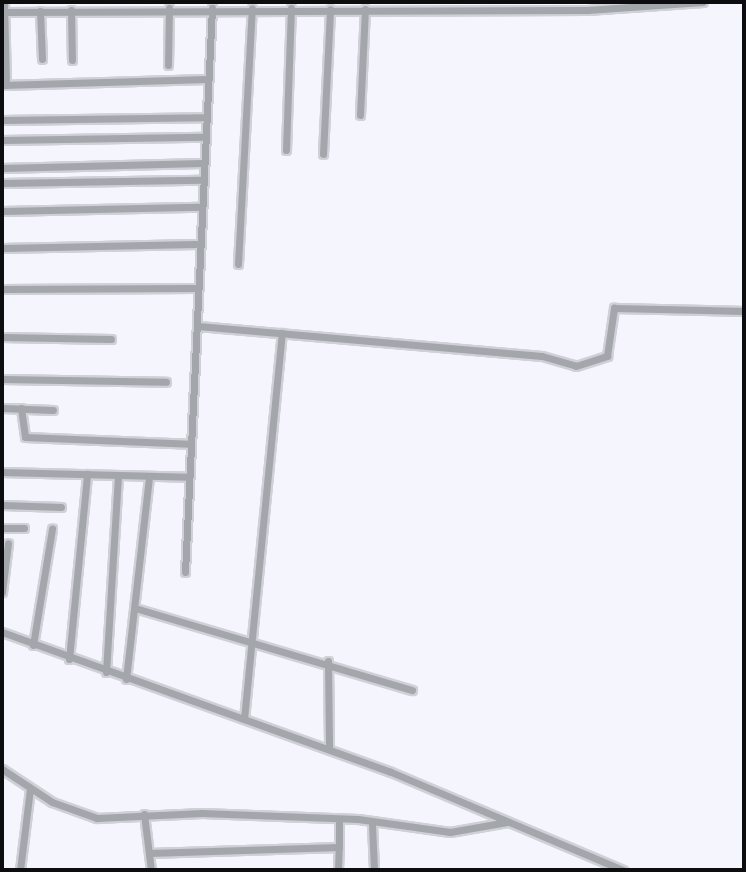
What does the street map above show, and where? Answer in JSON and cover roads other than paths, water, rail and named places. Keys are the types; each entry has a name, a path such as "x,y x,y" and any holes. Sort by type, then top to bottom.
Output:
{"street":[{"path":"4,2 4,85 207,79"},
{"path":"3,12 40,11 51,6 71,10 90,6 143,5 169,8 330,9 398,5 598,10 649,3 678,8 703,2"},
{"path":"168,65 169,8"},
{"path":"185,572 189,444 198,326 194,288 196,244 212,8"},
{"path":"238,264 252,8"},
{"path":"286,150 291,8"},
{"path":"323,154 330,9"},
{"path":"360,115 365,9"},
{"path":"71,10 72,60"},
{"path":"40,11 42,59"},
{"path":"2,120 205,117"},
{"path":"2,140 204,137"},
{"path":"2,168 202,163"},
{"path":"2,183 201,180"},
{"path":"2,211 200,207"},
{"path":"2,248 196,244"},
{"path":"2,289 194,288"},
{"path":"198,326 542,356 576,366 609,355 614,308 744,311"},
{"path":"244,719 282,333"},
{"path":"2,337 111,339"},
{"path":"2,379 166,382"},
{"path":"2,408 53,410"},
{"path":"21,408 25,437 189,444"},
{"path":"2,472 188,477"},
{"path":"69,659 87,474"},
{"path":"106,672 118,475"},
{"path":"126,679 149,476"},
{"path":"2,505 61,507"},
{"path":"2,528 24,528"},
{"path":"33,645 52,529"},
{"path":"2,592 8,543"},
{"path":"135,608 252,644 328,661 412,690"},
{"path":"2,632 69,659 329,748 623,870"},
{"path":"328,661 329,748"},
{"path":"2,769 75,814 339,819 450,832 509,822"},
{"path":"20,870 30,789"},
{"path":"144,814 151,870"},
{"path":"338,870 339,819"},
{"path":"372,824 374,870"},
{"path":"149,853 339,847"}]}
